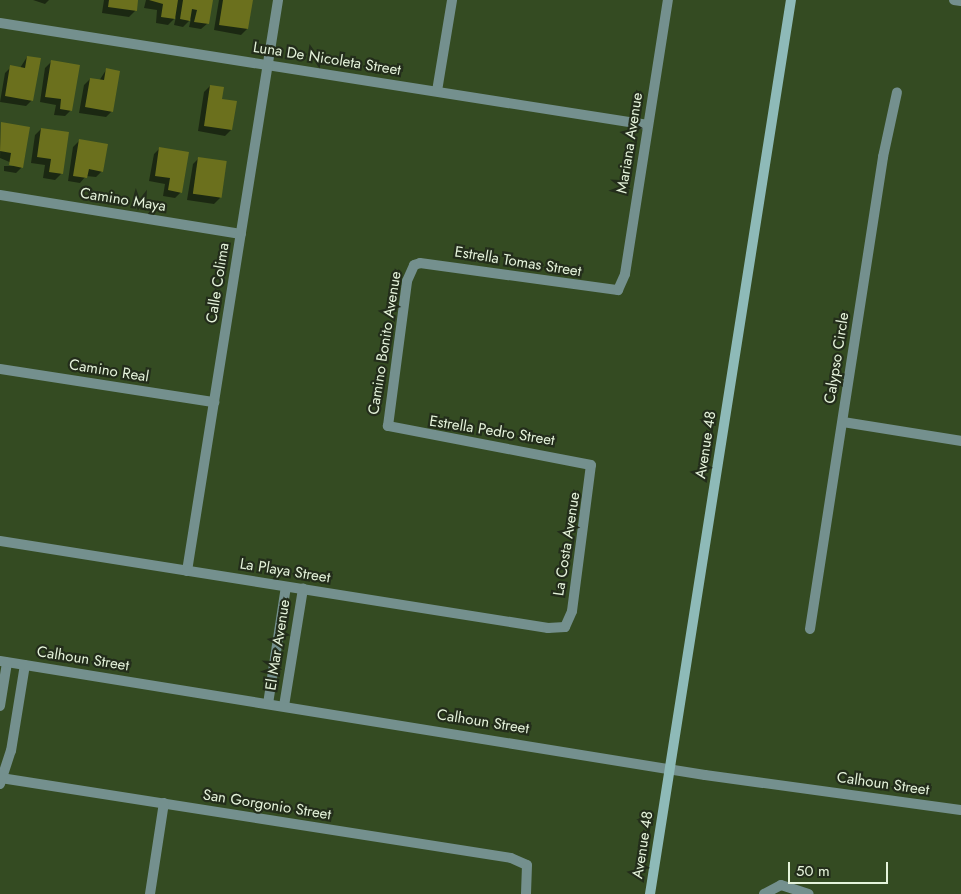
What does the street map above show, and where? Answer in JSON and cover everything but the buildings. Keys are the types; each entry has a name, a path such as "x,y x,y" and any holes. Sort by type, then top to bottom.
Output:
{"main road":[{"name":"Avenue 48","path":"650,894 791,0"}],"street":[{"name":"Calle Colima","path":"187,571 278,0"},
{"path":"437,92 452,0"},
{"name":"Mariana Avenue","path":"618,290 648,125 668,0"},
{"path":"954,0 961,1"},
{"name":"Luna De Nicoleta Street","path":"0,23 648,125"},
{"name":"Calypso Circle","path":"810,629 883,157 897,92"},
{"name":"Camino Maya","path":"0,196 241,234"},
{"name":"Estrella Tomas Street","path":"414,265 618,290"},
{"name":"Camino Bonito Avenue","path":"388,426 407,281 414,265"},
{"name":"Camino Real","path":"0,369 214,402"},
{"path":"842,422 961,441"},
{"name":"Estrella Pedro Street","path":"388,426 591,465"},
{"name":"La Costa Avenue","path":"565,627 582,547 591,465"},
{"name":"La Playa Street","path":"0,541 303,589 565,627"},
{"name":"El Mar Avenue","path":"268,704 286,586"},
{"name":"El Mar Avenue","path":"284,706 303,589"},
{"path":"0,706 3,662"},
{"name":"Calhoun Street","path":"3,662 670,768 961,810"},
{"path":"0,778 11,751 24,665"},
{"name":"San Gorgonio Street","path":"0,778 502,857 527,865 526,894"},
{"path":"150,894 164,804"},
{"path":"768,890 809,894"}]}
